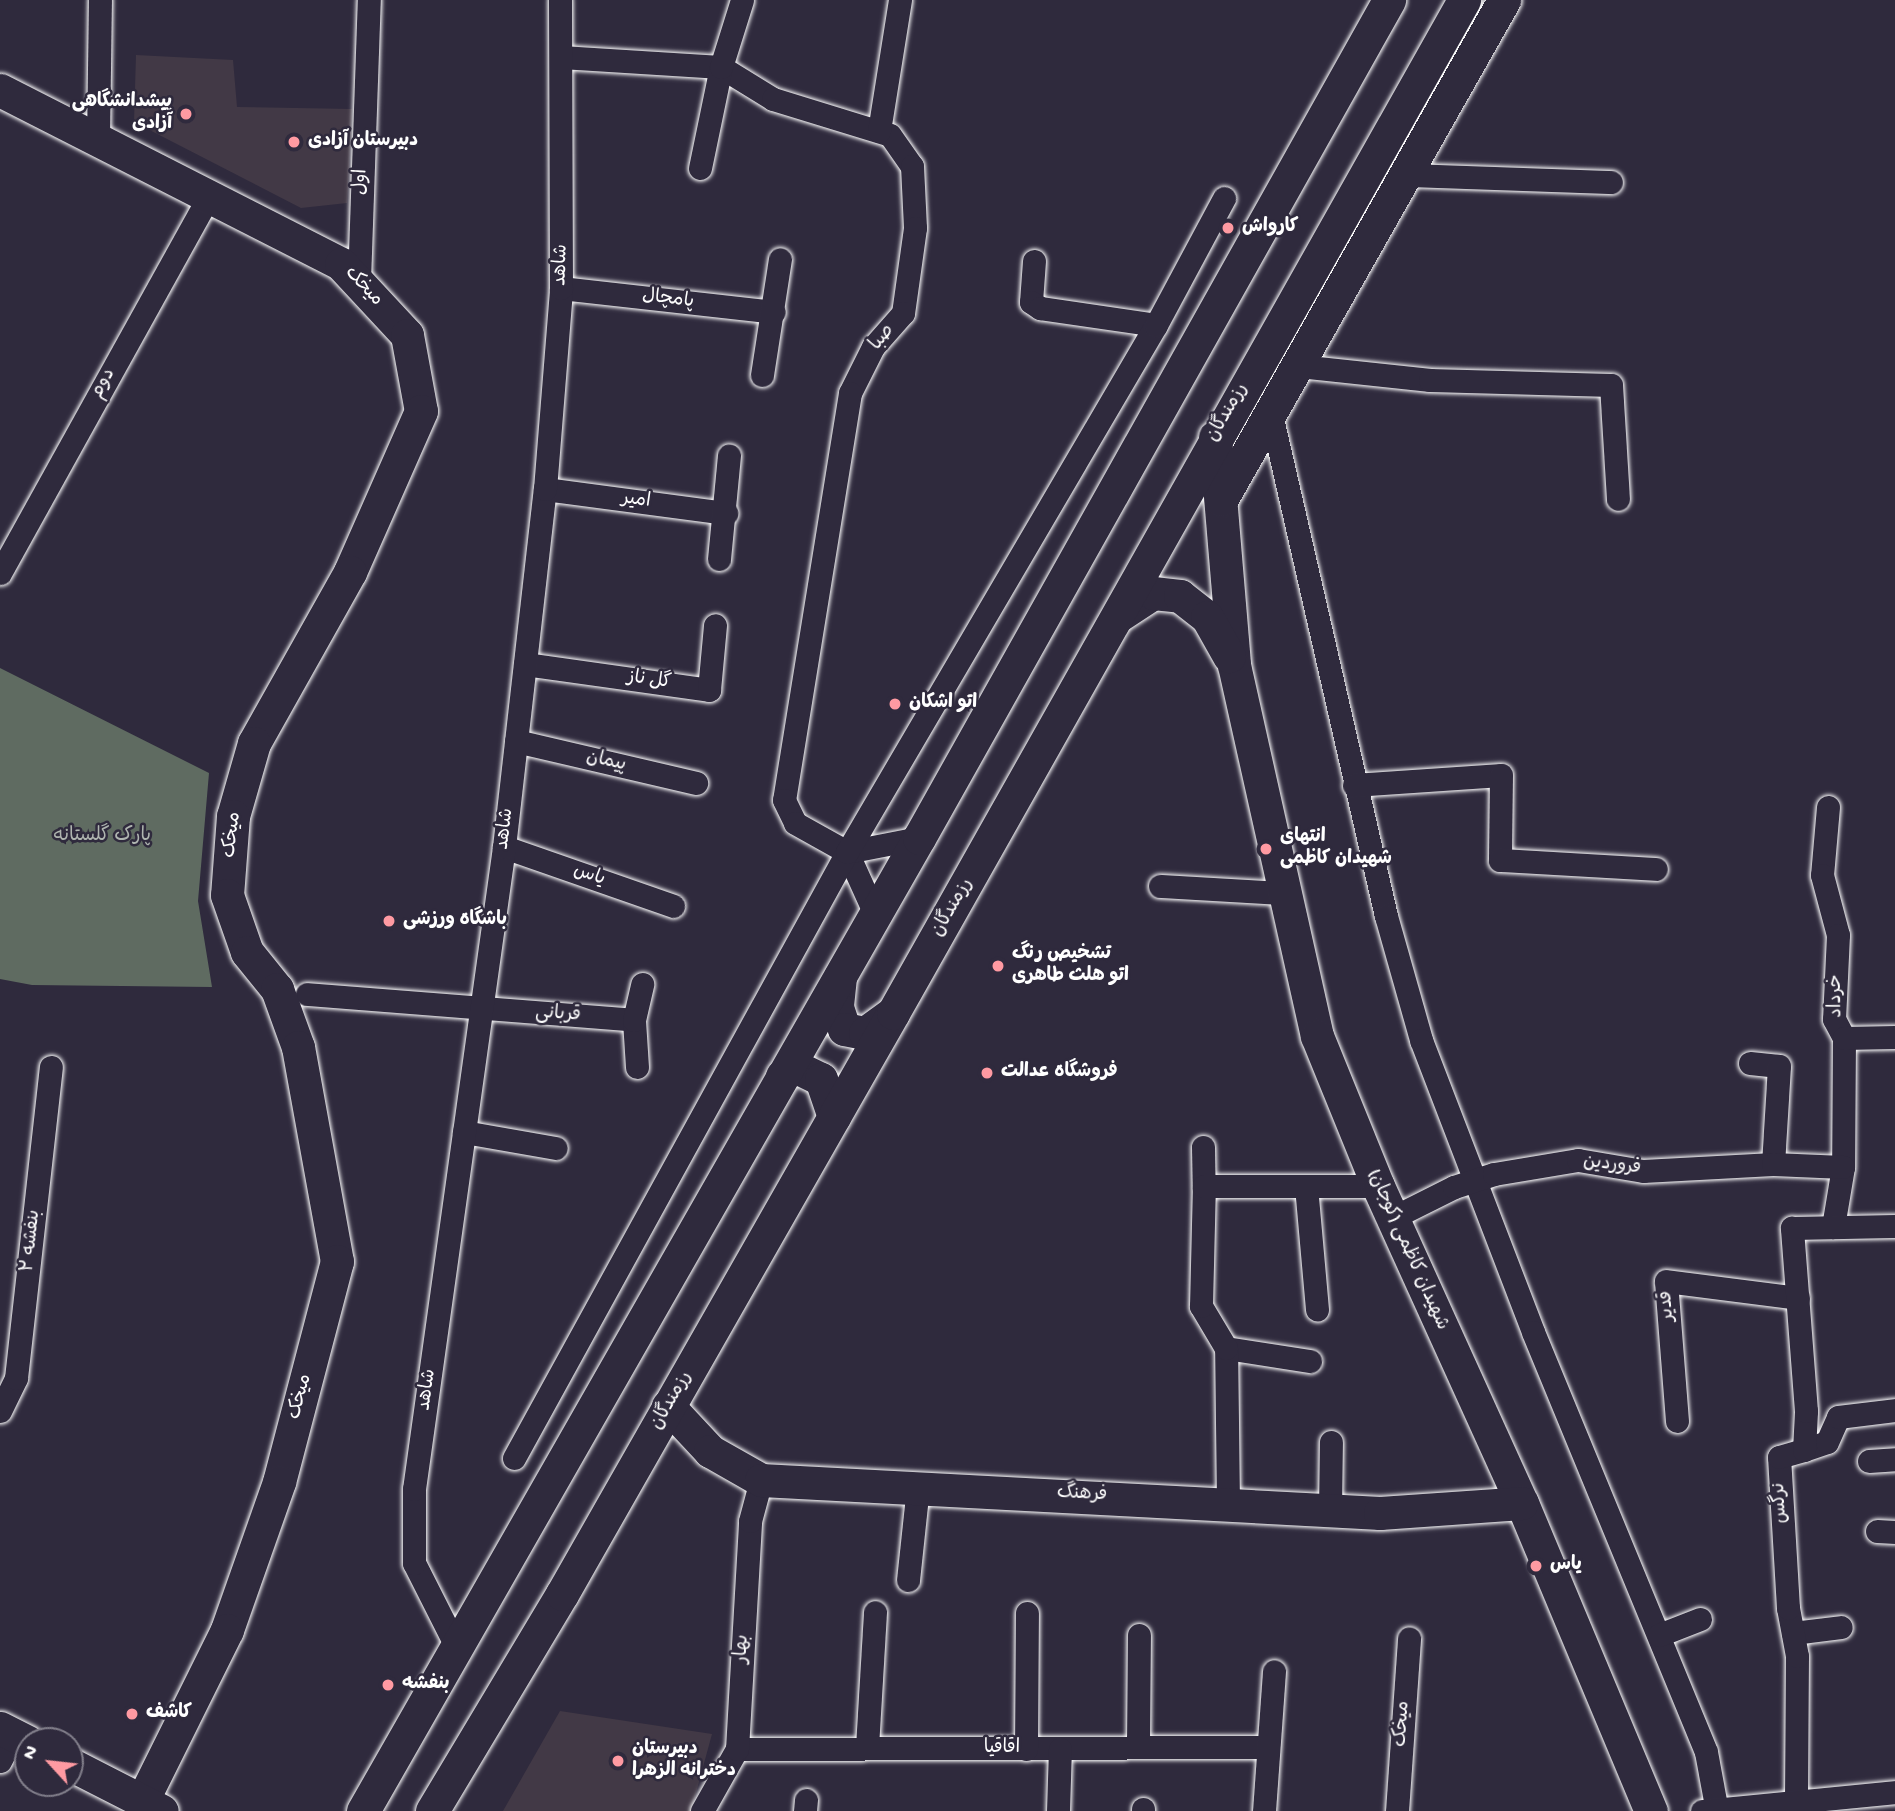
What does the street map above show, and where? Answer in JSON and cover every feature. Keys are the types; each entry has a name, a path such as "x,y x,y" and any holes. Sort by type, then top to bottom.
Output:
{"main road":[{"path":"1363,47 1364,0"},
{"path":"363,1811 455,1644 919,838 1389,0"},
{"name":"رزمندگان","path":"432,1811 834,1117 1118,616 1215,437 1464,0"},
{"path":"1220,500 1299,366 1504,0"},
{"path":"1444,36 1475,52"},
{"name":"میخک","path":"0,90 341,264 407,335 421,411 350,572 254,743 233,816 227,895 247,952 277,989 298,1047 337,1261 279,1482 227,1630 152,1806"},
{"path":"1215,437 1234,664"},
{"path":"1118,616 1153,593 1180,596 1207,617 1234,664"},
{"name":"شهیدان کاظمی (کوجان)","path":"1234,664 1317,1036 1392,1218 1522,1503 1651,1811"},
{"path":"841,974 837,1007 844,1029 865,1033 893,1013"},
{"path":"782,1076 794,1066 821,1079 834,1117"},
{"name":"فرهنگ","path":"668,1406 710,1451 761,1480 1380,1513 1522,1503"},
{"path":"84,1771 152,1806"}],"street":[{"path":"98,140 100,0"},
{"name":"اول","path":"359,281 369,0"},
{"name":"شاهد","path":"455,1644 414,1563 414,1489 504,847 545,489 561,288 560,0"},
{"path":"700,168 721,66 742,0"},
{"path":"879,131 900,0"},
{"name":"صبا","path":"561,57 721,66 774,99 890,135 912,166 914,240 903,313 873,347 849,393 784,800 795,823 847,852"},
{"path":"1406,175 1611,183"},
{"name":"دوم","path":"0,573 209,196"},
{"path":"514,1458 847,852 1156,325 1224,198"},
{"path":"762,375 774,312 780,260"},
{"path":"1034,261 1031,302 1040,308 1156,325"},
{"name":"پامچال","path":"561,288 774,312"},
{"path":"1299,366 1430,380 1611,385 1618,499"},
{"path":"1271,414 1354,785 1421,1040 1473,1181 1706,1752 1709,1809 1796,1798 1895,1791"},
{"path":"719,559 726,513 729,455"},
{"name":"امیر","path":"545,489 726,513"},
{"name":"گل ناز","path":"525,664 709,690 715,625"},
{"name":"پیمان","path":"516,741 696,783"},
{"path":"1354,785 1501,775 1500,860 1656,869"},
{"name":"خرداد","path":"1828,807 1822,875 1838,935 1834,1019 1844,1038 1843,1167 1833,1227"},
{"path":"847,852 919,838"},
{"name":"یاس","path":"504,847 673,905"},
{"path":"847,852 875,914"},
{"path":"1160,886 1283,893"},
{"path":"637,1067 634,1020 642,984"},
{"name":"قربانی","path":"307,994 634,1020"},
{"path":"1844,1038 1895,1037"},
{"path":"1750,1063 1779,1066 1773,1164"},
{"name":"بنفشه ۲","path":"0,1410 16,1378 51,1068"},
{"path":"464,1132 556,1148"},
{"path":"1203,1147 1201,1306 1226,1348 1228,1504"},
{"name":"فروردین","path":"1392,1218 1473,1181 1578,1160 1643,1171 1773,1164 1843,1167"},
{"path":"1204,1186 1378,1186"},
{"path":"1306,1186 1317,1310"},
{"path":"1895,1226 1792,1228 1798,1298 1804,1450 1827,1442 1838,1417 1895,1410"},
{"name":"قدیر","path":"1677,1421 1666,1281 1798,1298"},
{"path":"1226,1348 1310,1361"},
{"path":"1330,1510 1331,1442"},
{"name":"نرگس","path":"1796,1798 1797,1656 1779,1457 1804,1450"},
{"path":"1869,1461 1895,1459"},
{"name":"بهار","path":"702,1811 737,1749 750,1521 761,1480"},
{"path":"908,1580 918,1488"},
{"path":"867,1747 874,1612"},
{"path":"1027,1613 1027,1749"},
{"path":"1659,1635 1700,1619"},
{"path":"1793,1633 1841,1627"},
{"path":"1138,1745 1139,1635"},
{"name":"میخک","path":"1397,1811 1409,1638"},
{"path":"1264,1811 1274,1671"},
{"name":"اقاقیا","path":"737,1749 1060,1749 1138,1745 1268,1747"},
{"path":"1058,1811 1060,1749"}],"shaded area":[{"path":"136,55 233,60 237,107 352,109 347,203 301,208 134,122"},
{"name":"دبيرستان دخترانه الزهرا","path":"560,1711 712,1734 691,1811 503,1811"}],"green space":[{"name":"پارک گلستانه","path":"0,668 209,773 198,901 212,987 32,985 0,979"}],"place":[{"name":"پیشدانشگاهی آزادی","path":"186,114"},
{"name":"دبیرستان آزادی","path":"294,142"},
{"name":"کارواش","path":"1228,228"},
{"name":"اتو اشکان","path":"895,704"},
{"name":"انتهای شهیدان کاظمی","path":"1266,849"},
{"name":"باشگاه ورزشی","path":"389,921"},
{"name":"تشخیص رنگ اتو هلث طاهری","path":"998,966"},
{"name":"فروشگاه عدالت","path":"987,1073"},
{"name":"یاس","path":"1536,1566"},
{"name":"بنفشه","path":"388,1685"},
{"name":"کاشف","path":"132,1714"},
{"name":"دبيرستان دخترانه الزهرا","path":"618,1761"}]}
